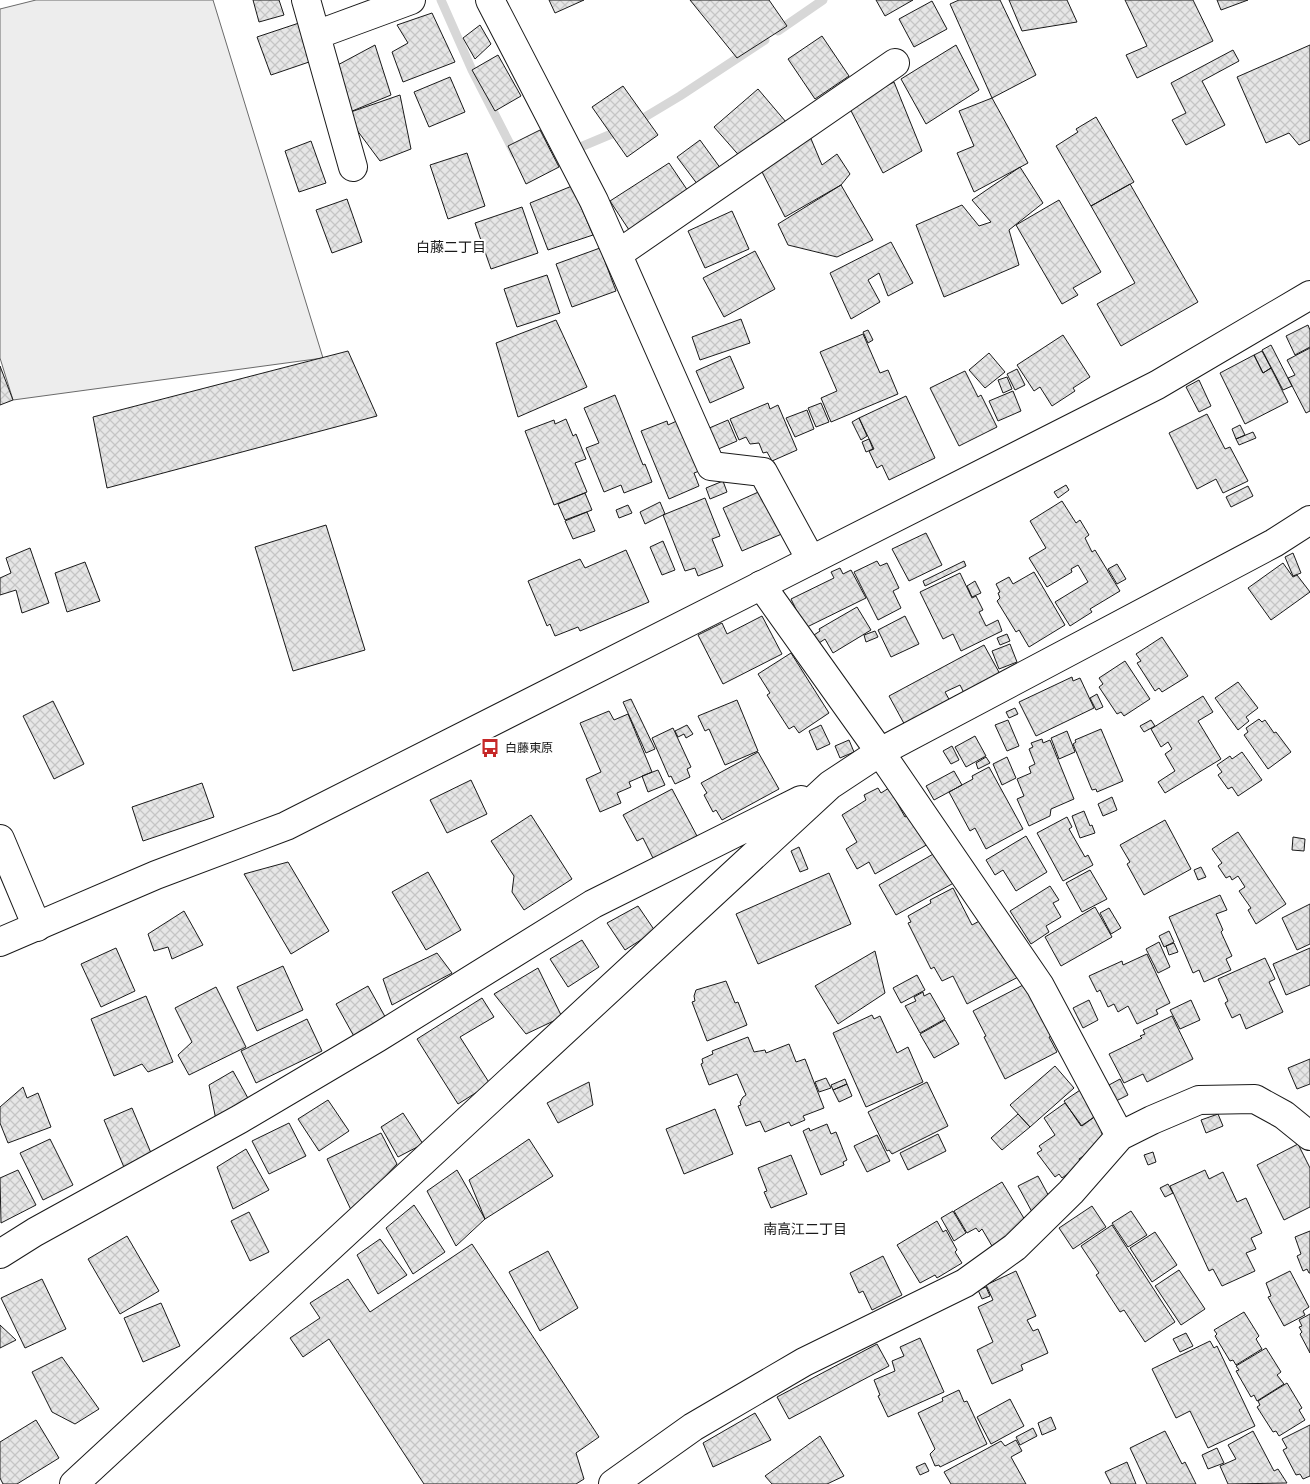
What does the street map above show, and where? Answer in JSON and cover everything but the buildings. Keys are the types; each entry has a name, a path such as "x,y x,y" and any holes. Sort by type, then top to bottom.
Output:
{"street":[{"path":"306,0 353,167"},
{"path":"316,35 411,0"},
{"path":"490,0 594,201 711,466 764,472 811,560"},
{"path":"618,254 895,64"},
{"path":"0,942 156,875 286,826 1157,384 1310,295"},
{"path":"74,1484 825,789 880,752 1274,544 1307,529"},
{"path":"762,585 880,752 1040,986 1120,1136"},
{"path":"0,1254 36,1232 240,1119 369,1043 593,904 797,801 825,789"},
{"path":"0,839 36,927"},
{"path":"613,1484 693,1427 804,1362 965,1283 1016,1247 1070,1192 1120,1136 1152,1120 1199,1100 1255,1099 1284,1115 1310,1136"}],"shaded area":[{"path":"36,0 213,0 323,358 13,400 0,358 0,9"}],"waterway":[{"path":"441,0 472,70 515,154"},
{"path":"778,31 823,0"},
{"path":"635,123 765,40"},
{"path":"571,151 621,130"}],"place":[{"name":"白藤東原","path":"490,748"}],"district":[{"name":"白藤二丁目","path":"451,247"},
{"name":"南高江二丁目","path":"805,1229"}]}
